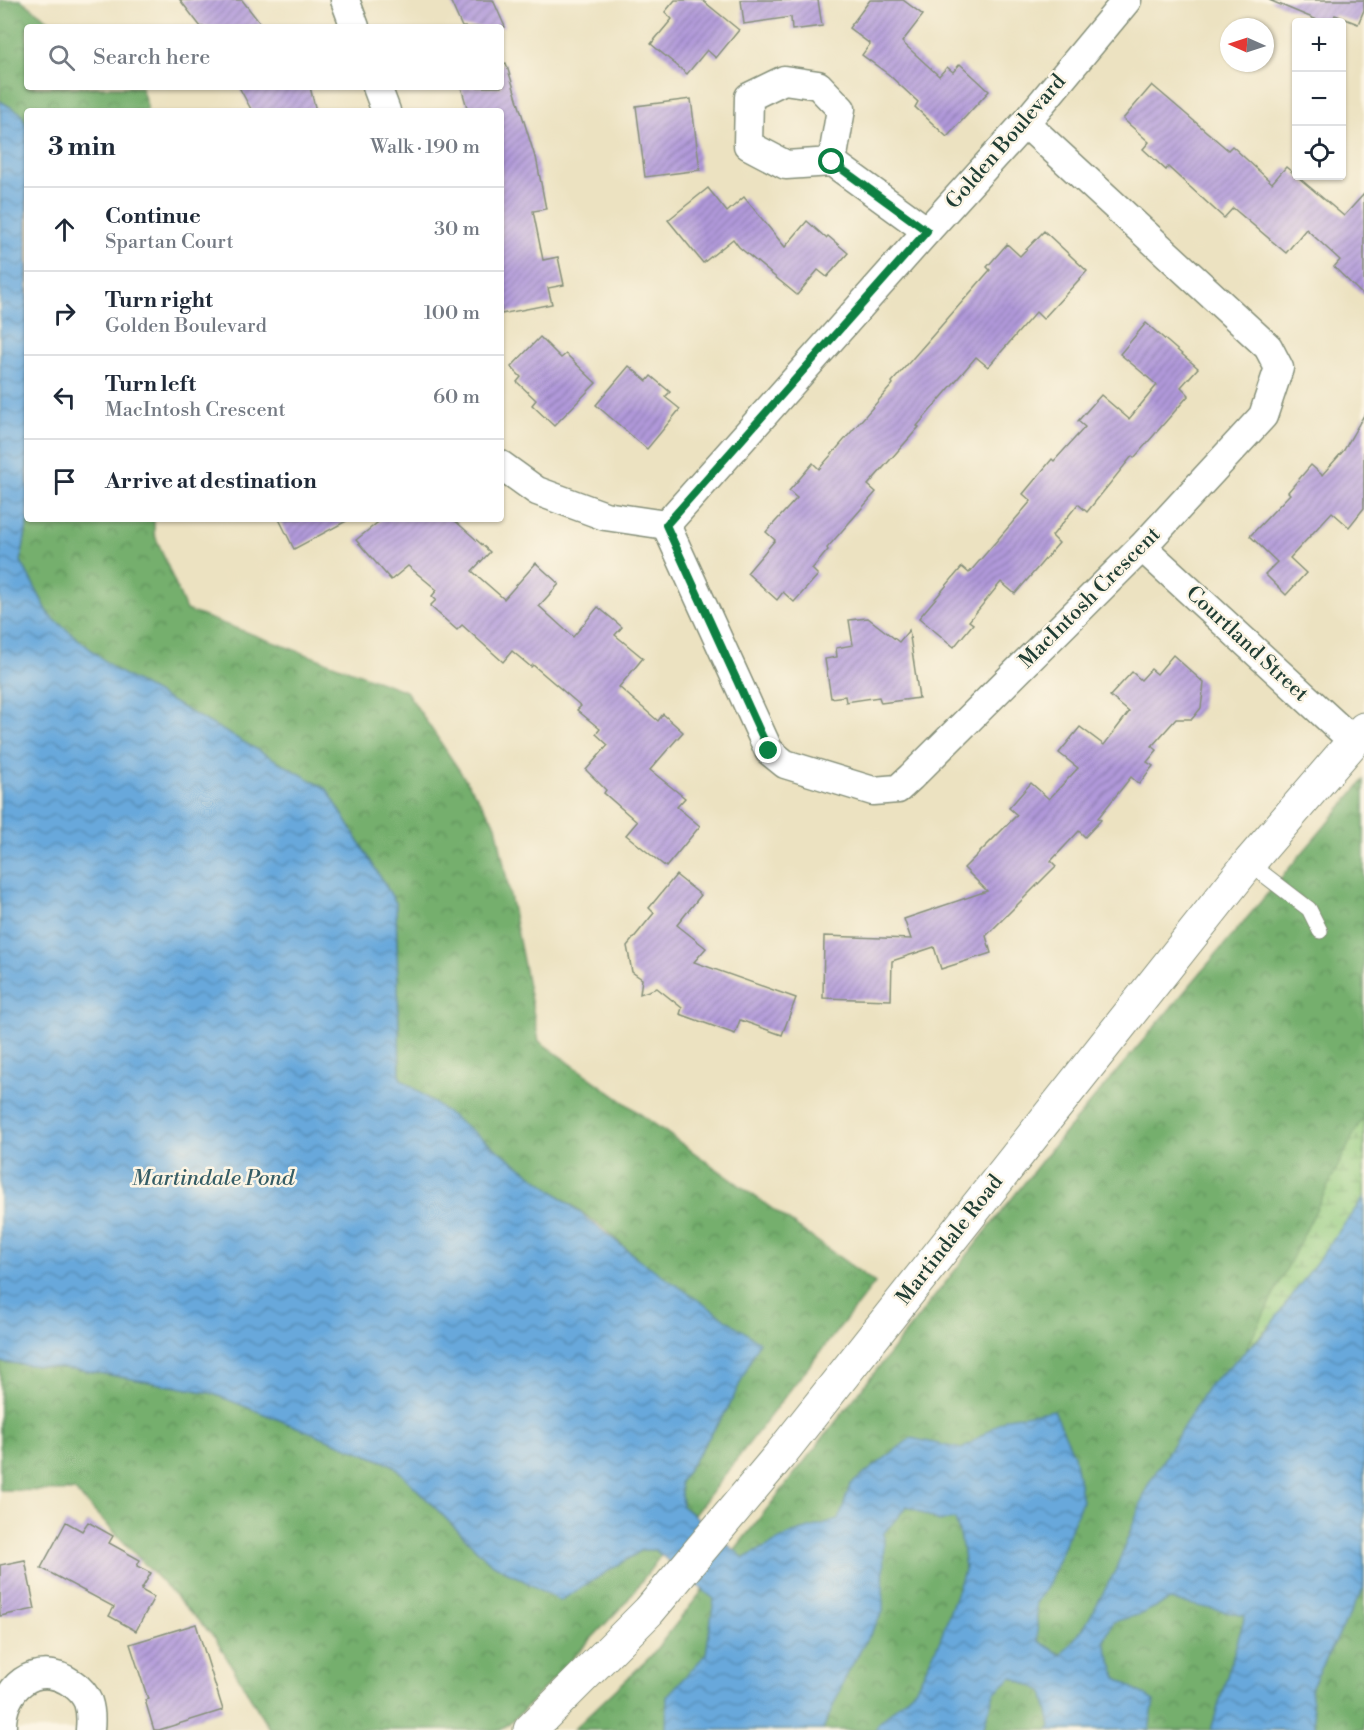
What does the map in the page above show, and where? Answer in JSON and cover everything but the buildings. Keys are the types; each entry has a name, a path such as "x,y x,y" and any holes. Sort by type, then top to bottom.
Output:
{"main road":[{"path":"1249,863 1358,735"},
{"name":"Martindale Road","path":"530,1730 649,1611 779,1455 1249,863"}],"street":[{"path":"345,0 353,24"},
{"name":"Golden Boulevard","path":"666,525 1025,123 1127,0"},
{"path":"378,90 385,108"},
{"name":"MacIntosh Crescent","path":"666,525 769,751 785,764 873,791 898,789 1142,547 1263,416 1279,368 1268,347 1025,123"},
{"path":"832,162 927,231"},
{"path":"504,467 537,491 605,516 666,525"},
{"name":"Courtland Street","path":"1142,547 1358,735"},
{"path":"2,1730 1,1717 4,1703 12,1690 23,1681 38,1675 52,1675 79,1688 87,1701 91,1715 90,1730"}],"lane":[{"path":"1249,863 1309,909 1320,931"}],"green space":[{"path":"0,0 21,0 54,24 24,24 24,90 142,90 147,108 24,108 24,120 21,113 0,101"},
{"path":"28,522 154,522 154,533 186,610 406,691 496,825 539,1041 875,1283 694,1515 682,1506 680,1482 730,1405 637,1258 602,1227 400,1078 396,903 327,789 117,671 50,616 21,561"},
{"path":"1364,780 1364,1730 573,1730 650,1657 1051,1149"},
{"path":"1364,1116 1364,1226 1245,1352 1359,1124"},
{"path":"0,1362 82,1370 211,1393 393,1465 488,1561 560,1601 642,1550 655,1550 661,1555 626,1602 522,1712 501,1730 270,1730 215,1638 75,1491 0,1490"}],"water":[{"name":"Martindale Pond","path":"0,101 21,113 24,120 24,522 28,522 21,561 50,616 117,671 327,789 396,903 400,1078 548,1187 637,1258 759,1342 730,1405 680,1482 682,1506 744,1558 793,1533 839,1519 850,1485 911,1438 962,1449 1007,1418 1054,1410 1074,1455 1082,1501 1049,1583 1036,1603 1038,1641 1061,1655 1085,1626 1115,1571 1148,1485 1208,1386 1264,1334 1364,1197 1364,1587 1310,1690 1316,1730 1211,1730 1245,1616 1170,1600 1141,1614 1113,1622 1104,1641 1117,1678 1154,1701 1149,1730 1049,1730 1051,1726 1043,1691 1012,1677 994,1693 983,1730 875,1730 877,1725 916,1688 940,1640 965,1568 961,1539 955,1519 939,1521 907,1506 884,1533 883,1612 848,1672 823,1730 666,1730 667,1696 706,1654 714,1599 655,1550 642,1550 560,1601 488,1561 393,1465 211,1393 82,1370 0,1362"}],"route":[{"path":"769,751 666,525 927,231 832,162"}]}
